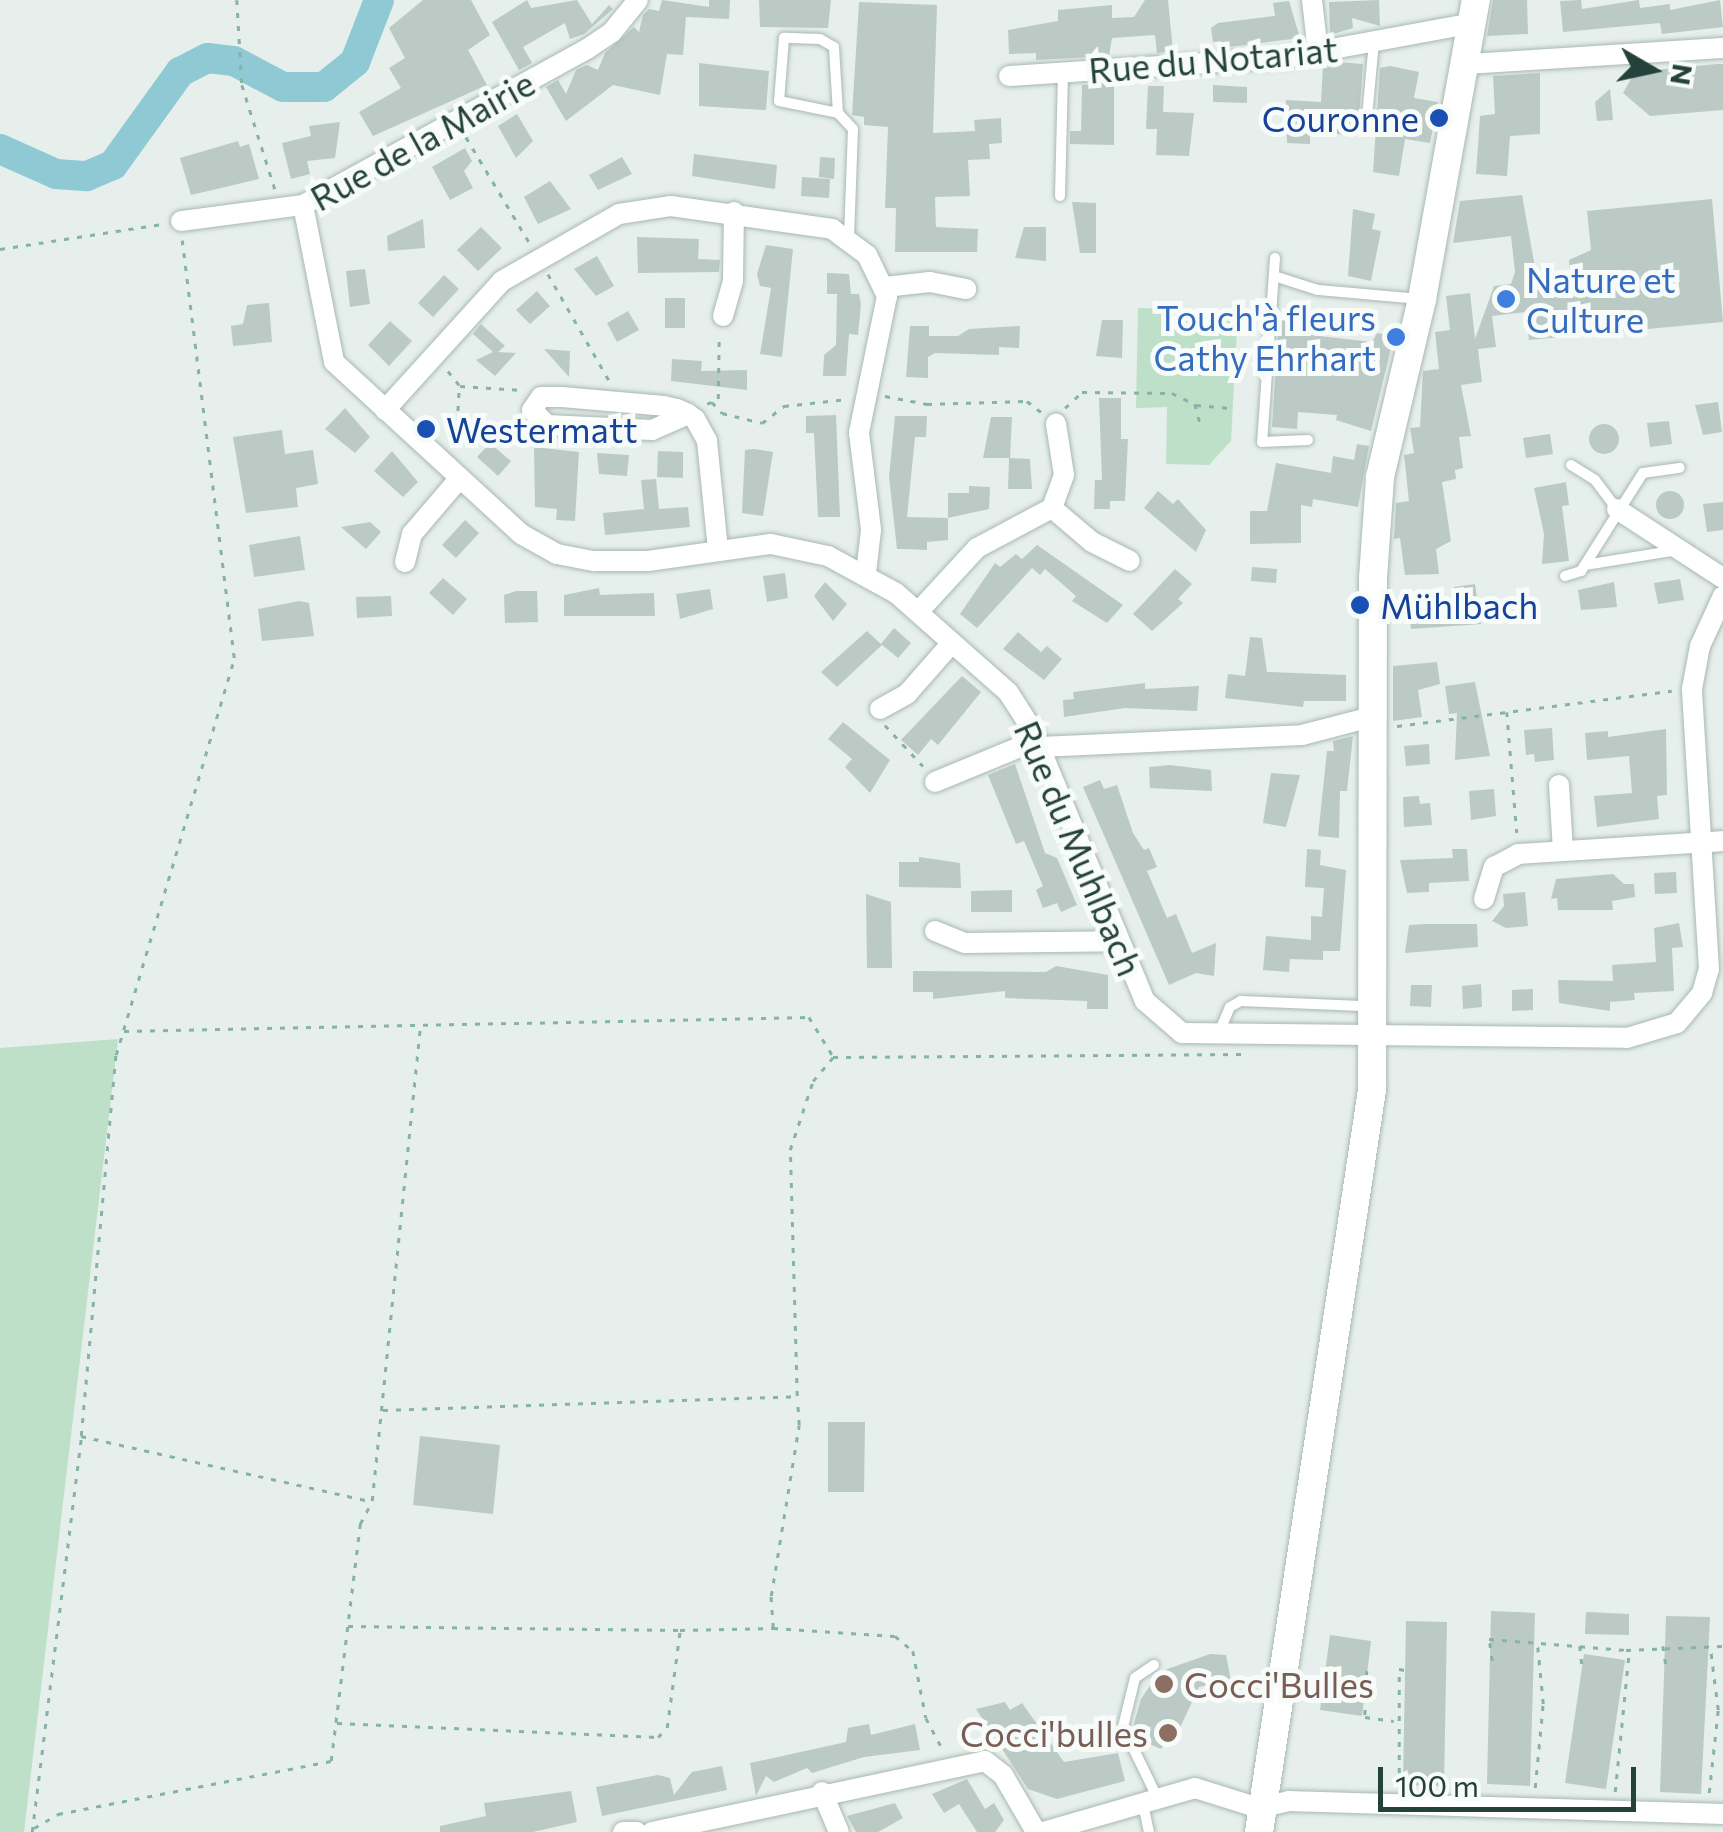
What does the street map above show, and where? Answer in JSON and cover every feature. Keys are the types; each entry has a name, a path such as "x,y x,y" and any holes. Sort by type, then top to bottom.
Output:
{"street":[{"name":"Rue de la Mairie","path":"181,222 282,212 303,205 586,49 612,32 638,0"},
{"path":"1312,0 1318,54"},
{"path":"1259,1820 1341,1272 1359,1188 1373,909 1371,723 1380,477 1422,299 1475,12"},
{"name":"Rue du Notariat","path":"1009,76 1318,54 1475,12"},
{"path":"1468,64 1723,48"},
{"name":"Rue du Muhlbach","path":"303,205 330,353 434,457 521,534 568,557 628,562 782,544 866,572 918,611 1014,699 1038,744 1118,941 1158,1017 1182,1032 1368,1038 1640,1038 1677,1023 1702,993 1709,969 1692,689 1704,635 1723,596"},
{"path":"385,410 516,270 602,222 660,206 734,212 821,226 849,238 886,287 886,318 866,394 859,447 871,530 866,572"},
{"path":"722,316 733,280 734,212"},
{"path":"886,287 930,282 966,290"},
{"path":"688,414 662,430 540,424 532,410 541,397 648,403 688,414 707,442 718,550"},
{"path":"918,611 977,548 1052,508 1064,475 1056,424"},
{"path":"406,562 412,534 459,479"},
{"path":"1052,508 1092,542 1130,561"},
{"path":"1617,509 1723,578"},
{"path":"880,709 908,694 950,644"},
{"path":"935,782 1038,744 1159,738 1220,741 1371,723"},
{"path":"1559,784 1564,851"},
{"path":"1484,898 1494,867 1518,854 1723,841"},
{"path":"1368,1038 1362,1006 1362,958 1373,909"},
{"path":"934,931 966,942 1118,941"},
{"path":"652,1832 822,1792 985,1761 1002,1775 1039,1832 1195,1788 1259,1820"},
{"path":"822,1792 838,1832"},
{"path":"1259,1820 1290,1801 1716,1814"},
{"path":"623,1832 637,1832"}],"lane":[{"path":"838,113 834,47 820,39 784,38 780,101 838,113 853,129 849,238"},
{"path":"1367,117 1373,41"},
{"path":"1060,196 1063,72"},
{"path":"1276,258 1262,442 1308,440"},
{"path":"1274,276 1318,290 1422,299"},
{"path":"1571,465 1595,480 1617,509"},
{"path":"1584,565 1643,473 1680,468"},
{"path":"1565,576 1584,565 1679,550"},
{"path":"1218,1036 1230,1008 1241,1001 1362,1006"},
{"path":"1149,1832 1150,1801 1124,1727 1136,1678 1154,1666"}],"path":[{"path":"236,0 242,85 282,212"},
{"path":"0,249 181,222 234,658 123,1032 80,1436 32,1830"},
{"path":"688,414 718,399 722,316"},
{"path":"434,457 457,426 460,386 435,354"},
{"path":"460,386 541,397"},
{"path":"712,402 722,413 762,423 784,406 866,394 926,404 1027,402 1056,424 1071,396 1082,392 1172,393 1194,404 1230,408"},
{"path":"1194,404 1201,426"},
{"path":"457,426 540,424"},
{"path":"1371,723 1507,712 1692,689"},
{"path":"880,709 889,735 935,782"},
{"path":"1507,712 1518,854"},
{"path":"123,1032 809,1017 827,1037 834,1057"},
{"path":"32,1830 58,1814 331,1760 360,1524 372,1501 420,1025"},
{"path":"834,1057 1230,1057 1279,1036"},
{"path":"773,1628 771,1596 799,1425 790,1150 814,1081 834,1057"},
{"path":"382,1410 797,1396"},
{"path":"80,1436 372,1501"},
{"path":"346,1626 876,1632 913,1651 926,1718 941,1739 945,1766"},
{"path":"336,1722 658,1736 667,1728 680,1630"},
{"path":"1492,1661 1489,1639 1628,1650 1663,1644 1723,1646"},
{"path":"1534,1808 1542,1704 1537,1640"},
{"path":"1663,1644 1666,1666"},
{"path":"1580,1645 1582,1665"},
{"path":"1710,1646 1718,1710 1716,1814"},
{"path":"1612,1810 1628,1708 1628,1650"},
{"path":"1404,1804 1396,1775 1399,1670 1405,1670"},
{"path":"1367,1671 1363,1719 1397,1721"}],"green space":[{"path":"1138,308 1238,311 1231,441 1209,465 1166,464 1167,407 1136,408"},
{"path":"118,1039 24,1832 0,1832 0,1048"}],"building":[{"path":"423,0 471,0 490,35 468,50 487,85 373,136 359,112 401,88 389,68 405,58 389,28"},
{"path":"527,0 531,8 577,0 592,24 609,5 613,9 584,34 570,39 565,23 523,47 532,63 519,70 492,22"},
{"path":"662,0 709,7 709,0 730,0 729,19 686,17 683,55 667,54 660,95 613,85 566,121 546,87 558,80 566,94 576,70 587,65 598,70 605,53 634,27 639,32 643,15 649,9 659,11"},
{"path":"759,0 831,0 828,28 760,27"},
{"path":"1145,0 1168,0 1173,51 1157,53 1155,35 1112,38 1109,56 1036,60 1036,53 1009,54 1008,30 1058,21 1058,10 1112,5 1112,18 1134,17"},
{"path":"1379,0 1380,26 1352,18 1353,28 1330,35 1329,2"},
{"path":"1493,0 1527,0 1528,34 1487,36"},
{"path":"1581,0 1582,9 1639,0 1640,8 1670,4 1670,10 1720,0 1723,27 1662,34 1660,23 1563,32 1560,1"},
{"path":"1289,1 1300,38 1222,48 1221,41 1213,42 1211,28 1218,23 1275,16 1273,3"},
{"path":"859,2 937,5 933,133 975,131 974,120 1001,118 1002,143 989,144 990,159 968,160 970,196 935,197 936,227 978,229 977,252 895,252 896,208 885,208 888,127 864,125 864,117 852,115"},
{"path":"699,63 769,71 766,110 699,106"},
{"path":"1363,64 1359,119 1351,117 1349,135 1310,132 1310,144 1287,143 1286,100 1321,102 1323,65"},
{"path":"1723,64 1723,110 1650,116 1623,93 1635,72"},
{"path":"1390,66 1419,72 1414,98 1438,102 1430,143 1405,139 1399,176 1373,172 1380,68"},
{"path":"1540,73 1540,134 1510,136 1507,176 1476,174 1480,116 1495,114 1493,76"},
{"path":"1114,83 1114,145 1070,144 1070,131 1081,131 1082,85"},
{"path":"1213,85 1247,87 1247,103 1213,102"},
{"path":"1148,86 1164,86 1163,112 1194,113 1189,156 1156,155 1157,129 1146,129"},
{"path":"1610,89 1613,120 1597,121 1595,102"},
{"path":"517,114 533,141 516,158 498,126"},
{"path":"340,122 335,158 307,161 310,174 291,179 282,143 311,136 309,126"},
{"path":"238,141 240,147 249,144 259,179 191,195 180,158"},
{"path":"465,148 472,161 464,171 473,188 450,200 432,167"},
{"path":"694,154 777,165 775,189 692,176"},
{"path":"622,157 632,174 598,190 589,175"},
{"path":"820,157 835,158 834,179 819,177"},
{"path":"802,177 830,179 829,198 801,196"},
{"path":"550,181 571,209 538,224 524,197"},
{"path":"1522,195 1538,284 1571,280 1569,260 1591,250 1587,211 1712,199 1723,322 1529,340 1526,312 1492,316 1496,347 1478,349 1482,382 1461,385 1471,436 1459,437 1463,468 1455,470 1456,479 1442,482 1451,541 1436,549 1439,574 1405,575 1400,538 1394,539 1396,503 1409,501 1404,455 1414,453 1410,428 1420,427 1423,371 1439,369 1435,332 1450,330 1446,296 1470,293 1475,339 1494,286 1511,284 1515,272 1511,236 1453,243 1460,201"},
{"path":"1072,202 1096,203 1096,253 1080,253"},
{"path":"1353,209 1375,214 1372,229 1381,231 1371,281 1348,276"},
{"path":"423,219 425,248 388,251 387,236"},
{"path":"481,227 502,248 478,271 457,250"},
{"path":"1024,227 1046,227 1046,261 1015,258"},
{"path":"637,237 699,239 698,259 720,260 719,272 638,273"},
{"path":"766,245 793,249 782,357 760,354 771,288 760,286 757,274"},
{"path":"597,256 614,286 596,296 574,269"},
{"path":"365,269 370,304 350,307 346,271"},
{"path":"827,273 849,274 851,294 859,294 861,304 858,335 849,334 846,376 823,376 824,355 836,345 837,294 827,294"},
{"path":"444,275 459,289 433,317 418,303"},
{"path":"537,291 550,306 530,324 516,310"},
{"path":"665,298 685,298 685,328 665,328"},
{"path":"269,303 272,342 233,346 231,326 243,324 247,305"},
{"path":"628,311 639,330 617,342 607,323"},
{"path":"1102,320 1123,320 1122,358 1096,356"},
{"path":"1279,320 1303,322 1302,334 1372,342 1377,333 1394,336 1371,431 1336,420 1337,415 1298,412 1297,429 1272,427"},
{"path":"390,321 412,341 389,366 368,345"},
{"path":"481,324 505,346 498,352 516,353 495,376 476,360 493,352 473,334"},
{"path":"910,326 929,326 929,336 958,336 969,329 1020,326 1019,348 999,347 999,355 935,353 928,357 928,378 906,377"},
{"path":"544,349 570,351 569,377"},
{"path":"672,359 702,361 701,371 747,370 747,390 671,381"},
{"path":"1099,398 1121,398 1121,439 1128,439 1125,501 1110,501 1110,509 1094,509 1095,480 1102,480"},
{"path":"1718,402 1722,432 1703,435 1695,405"},
{"path":"345,408 370,437 355,453 325,429"},
{"path":"836,415 840,517 818,517 814,433 806,433 806,416"},
{"path":"895,416 927,416 926,437 915,437 907,517 948,518 948,540 927,542 927,550 897,549 889,477"},
{"path":"991,417 1012,417 1010,458 1030,459 1032,489 1008,489 1009,458 983,458"},
{"path":"1669,421 1672,444 1650,447 1647,423"},
{"path":"1604,424 1615,428 1619,439 1615,450 1604,454 1593,450 1589,439 1593,428"},
{"path":"282,430 285,454 313,450 318,484 296,488 298,507 246,513 233,437"},
{"path":"1550,434 1553,454 1526,458 1523,438"},
{"path":"490,443 511,461 498,476 477,457"},
{"path":"1357,444 1369,446 1358,507 1313,499 1312,507 1301,505 1301,543 1250,544 1250,511 1267,511 1276,463 1331,473 1333,456 1354,460"},
{"path":"534,447 579,452 575,521 556,520 557,509 535,507"},
{"path":"745,450 773,452 763,516 742,513"},
{"path":"392,451 418,482 403,497 374,471"},
{"path":"658,451 683,452 683,478 657,477"},
{"path":"597,453 629,455 627,476 599,474"},
{"path":"656,479 659,509 688,507 690,527 605,535 603,513 644,509 641,480"},
{"path":"1566,482 1569,505 1562,506 1569,561 1542,564 1544,534 1534,488"},
{"path":"969,486 990,487 989,509 948,518 948,493 969,493"},
{"path":"1158,491 1173,504 1178,499 1206,530 1196,552 1144,508"},
{"path":"1670,491 1680,495 1684,505 1680,515 1670,519 1660,515 1656,505 1660,495"},
{"path":"1723,502 1723,530 1707,532 1703,504"},
{"path":"465,520 479,533 456,558 442,545"},
{"path":"370,522 381,532 366,549 341,527"},
{"path":"300,536 305,570 254,577 249,545"},
{"path":"1037,545 1123,605 1107,623 1072,601 1076,596 1045,569 1040,575 1032,568 977,628 960,614 995,563 1000,567 1016,554 1022,559"},
{"path":"1252,567 1277,569 1276,583 1251,581"},
{"path":"1175,569 1192,584 1178,599 1183,603 1152,631 1133,614"},
{"path":"785,573 788,598 767,602 763,576"},
{"path":"443,578 467,599 453,615 429,593"},
{"path":"1680,579 1684,600 1658,604 1654,583"},
{"path":"825,582 847,604 833,621 814,596"},
{"path":"1614,582 1617,607 1581,610 1578,590"},
{"path":"1475,584 1481,624 1411,629 1408,605 1456,599 1454,587"},
{"path":"599,588 600,595 654,593 655,616 564,616 564,595"},
{"path":"710,589 713,609 680,619 676,594"},
{"path":"537,591 538,622 505,623 504,595"},
{"path":"391,596 392,616 357,618 356,597"},
{"path":"299,601 309,603 314,636 262,641 258,609"},
{"path":"894,628 911,643 898,658 881,644"},
{"path":"867,631 882,645 837,687 821,672"},
{"path":"1018,632 1041,652 1047,646 1062,659 1044,680 1003,649"},
{"path":"1250,637 1262,638 1267,672 1346,675 1346,701 1304,701 1303,707 1225,698 1228,674 1245,676"},
{"path":"1437,662 1440,684 1418,690 1422,717 1393,721 1393,666"},
{"path":"962,676 981,692 938,745 931,739 918,755 901,740"},
{"path":"1475,682 1490,756 1455,760 1457,713 1449,714 1445,686"},
{"path":"1145,683 1145,689 1199,686 1197,711 1125,708 1064,717 1063,700 1074,699 1073,692"},
{"path":"843,722 890,760 870,793 845,767 852,759 828,739"},
{"path":"1552,728 1554,760 1535,762 1534,754 1526,755 1524,730"},
{"path":"1666,729 1667,795 1657,796 1659,819 1597,827 1594,796 1632,793 1629,756 1587,760 1585,733 1608,731 1608,737"},
{"path":"1353,736 1347,791 1340,791 1339,838 1318,836 1327,751 1334,751 1333,741"},
{"path":"1429,744 1430,764 1406,766 1404,746"},
{"path":"1015,764 1045,853 1057,858 1077,905 1061,912 1057,903 1043,908 1036,890 1043,886 1024,841 1016,844 988,775"},
{"path":"1170,765 1211,770 1212,791 1150,788 1149,767"},
{"path":"1271,773 1300,775 1286,827 1263,823"},
{"path":"1100,780 1104,789 1117,785 1133,833 1144,850 1149,848 1157,867 1147,871 1167,918 1176,914 1192,953 1216,943 1214,976 1196,973 1169,985 1083,787"},
{"path":"1494,789 1496,816 1471,820 1469,791"},
{"path":"1419,796 1420,804 1430,803 1432,825 1404,827 1403,797"},
{"path":"1307,849 1321,850 1320,865 1346,870 1340,951 1323,951 1323,960 1290,959 1289,972 1263,970 1266,936 1311,940 1311,916 1322,917 1324,888 1305,887"},
{"path":"1452,849 1467,849 1469,881 1429,883 1429,892 1407,893 1400,860 1453,858"},
{"path":"919,857 960,863 961,888 899,887 899,862 919,862"},
{"path":"1676,872 1677,893 1655,894 1654,873"},
{"path":"1613,874 1624,884 1634,884 1635,897 1612,901 1613,910 1558,910 1557,898 1551,899 1556,879"},
{"path":"1012,890 1012,912 971,912 971,891"},
{"path":"1525,892 1528,926 1506,928 1492,921 1504,906 1503,894"},
{"path":"866,894 891,902 892,968 867,968"},
{"path":"1679,923 1683,947 1672,948 1674,991 1634,993 1635,1000 1610,1002 1610,1011 1559,1003 1558,980 1613,981 1612,965 1656,962 1654,928"},
{"path":"1477,924 1478,947 1405,953 1409,925"},
{"path":"1056,966 1108,975 1108,1009 1087,1009 1087,1001 1005,998 1005,991 933,999 933,992 913,992 913,971 1046,972"},
{"path":"1481,984 1482,1007 1463,1009 1462,986"},
{"path":"1411,985 1432,985 1431,1007 1410,1006"},
{"path":"1533,989 1533,1010 1512,1011 1512,990"},
{"path":"828,1422 865,1422 864,1492 828,1492"},
{"path":"420,1436 500,1445 493,1514 413,1505"},
{"path":"1491,1611 1535,1613 1530,1786 1487,1784"},
{"path":"1586,1612 1629,1614 1629,1635 1585,1634"},
{"path":"1666,1616 1710,1617 1701,1794 1660,1792"},
{"path":"1406,1621 1447,1622 1444,1786 1403,1785"},
{"path":"1330,1635 1371,1641 1362,1716 1320,1710"},
{"path":"1210,1654 1226,1655 1231,1681 1199,1687 1172,1745 1165,1742 1161,1749 1138,1739 1142,1731 1133,1727 1141,1699 1159,1672"},
{"path":"1584,1654 1625,1660 1606,1789 1565,1783"},
{"path":"1005,1702 1010,1710 1022,1703 1064,1762 1118,1753 1125,1781 1057,1799 1028,1789 976,1709"},
{"path":"869,1724 871,1735 915,1724 920,1750 864,1757 812,1773 807,1768 774,1782 766,1776 756,1796 750,1763 846,1742 848,1728"},
{"path":"722,1766 727,1790 602,1816 596,1787 658,1775 670,1778 674,1795 692,1772"},
{"path":"967,1779 985,1809 994,1803 1004,1820 995,1832 977,1832 959,1804 944,1813 932,1794"},
{"path":"571,1791 577,1822 533,1832 440,1832 440,1826 486,1816 484,1803"},
{"path":"895,1803 903,1818 878,1832 856,1832 847,1816"}],"waterway":[{"path":"0,149 56,174 87,176 113,165 180,72 208,58 234,61 283,87 324,87 355,62 379,0"}],"place":[{"name":"Couronne","path":"1439,118"},
{"name":"Nature et Culture","path":"1506,299"},
{"name":"Touch'à fleurs Cathy Ehrhart","path":"1396,337"},
{"name":"Westermatt","path":"426,429"},
{"name":"Mühlbach","path":"1360,605"},
{"name":"Cocci'Bulles","path":"1164,1684"},
{"name":"Cocci'bulles","path":"1168,1733"}]}
